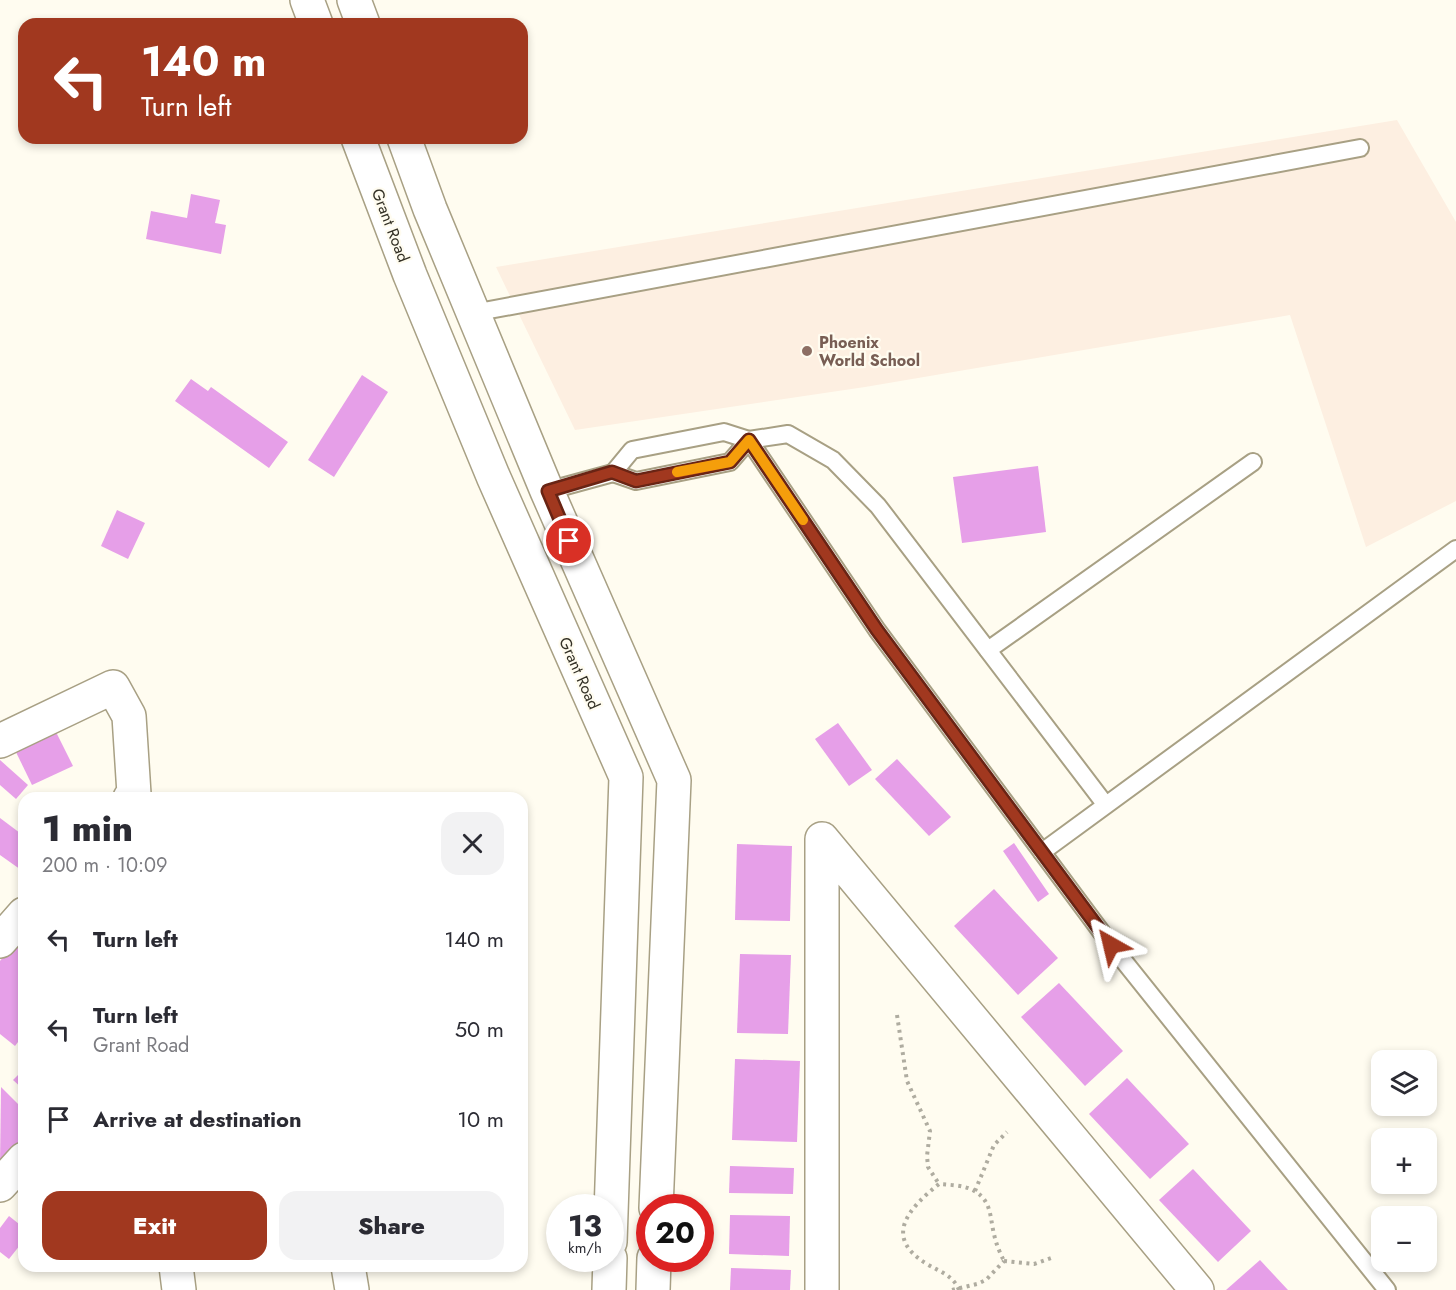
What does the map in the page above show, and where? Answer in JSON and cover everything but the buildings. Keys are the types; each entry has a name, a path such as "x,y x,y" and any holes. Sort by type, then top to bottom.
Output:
{"main road":[{"path":"307,0 314,18"},
{"path":"354,0 361,18"},
{"name":"Grant Road","path":"360,144 410,275 489,465 626,777 612,1194"},
{"path":"406,144 473,313 674,780 657,1194"},
{"path":"0,741 113,687 129,716 133,792"},
{"path":"822,1290 822,839 1197,1290"},
{"path":"0,941 18,921"},
{"path":"0,1185 18,1166"},
{"path":"177,1272 179,1290"},
{"path":"349,1272 352,1290"},
{"path":"609,1290 610,1272"},
{"path":"653,1290 654,1272"}],"lane":[{"path":"473,313 1360,148"},
{"path":"548,491 612,472 632,450 724,432 749,440 788,434 833,460 878,506 1105,804"},
{"path":"612,472 636,481 730,462 749,440"},
{"path":"749,440 877,630 1111,945 1387,1290"},
{"path":"988,650 1253,462"},
{"path":"1042,852 1456,549"}],"path":[{"path":"897,1015 907,1081 930,1131 928,1167 939,1184 975,1191 984,1198 989,1207 996,1242 1004,1262"},
{"path":"975,1191 994,1145 1007,1132"},
{"path":"939,1184 916,1203 906,1216 902,1229 903,1239 915,1257 952,1277 959,1289"},
{"path":"952,1290 986,1280 1004,1262 1034,1264 1051,1258"}],"shaded area":[{"name":"Phoenix World School","path":"1397,120 1456,222 1456,501 1366,547 1290,315 865,387 575,430 496,267"}],"slow traffic":[{"path":"677,472 730,462 749,440 803,520"}],"place":[{"name":"Phoenix World School","path":"807,351"}],"route":[{"path":"569,541 548,491 612,472 636,481 730,462 749,440 877,630 1111,945"}]}
